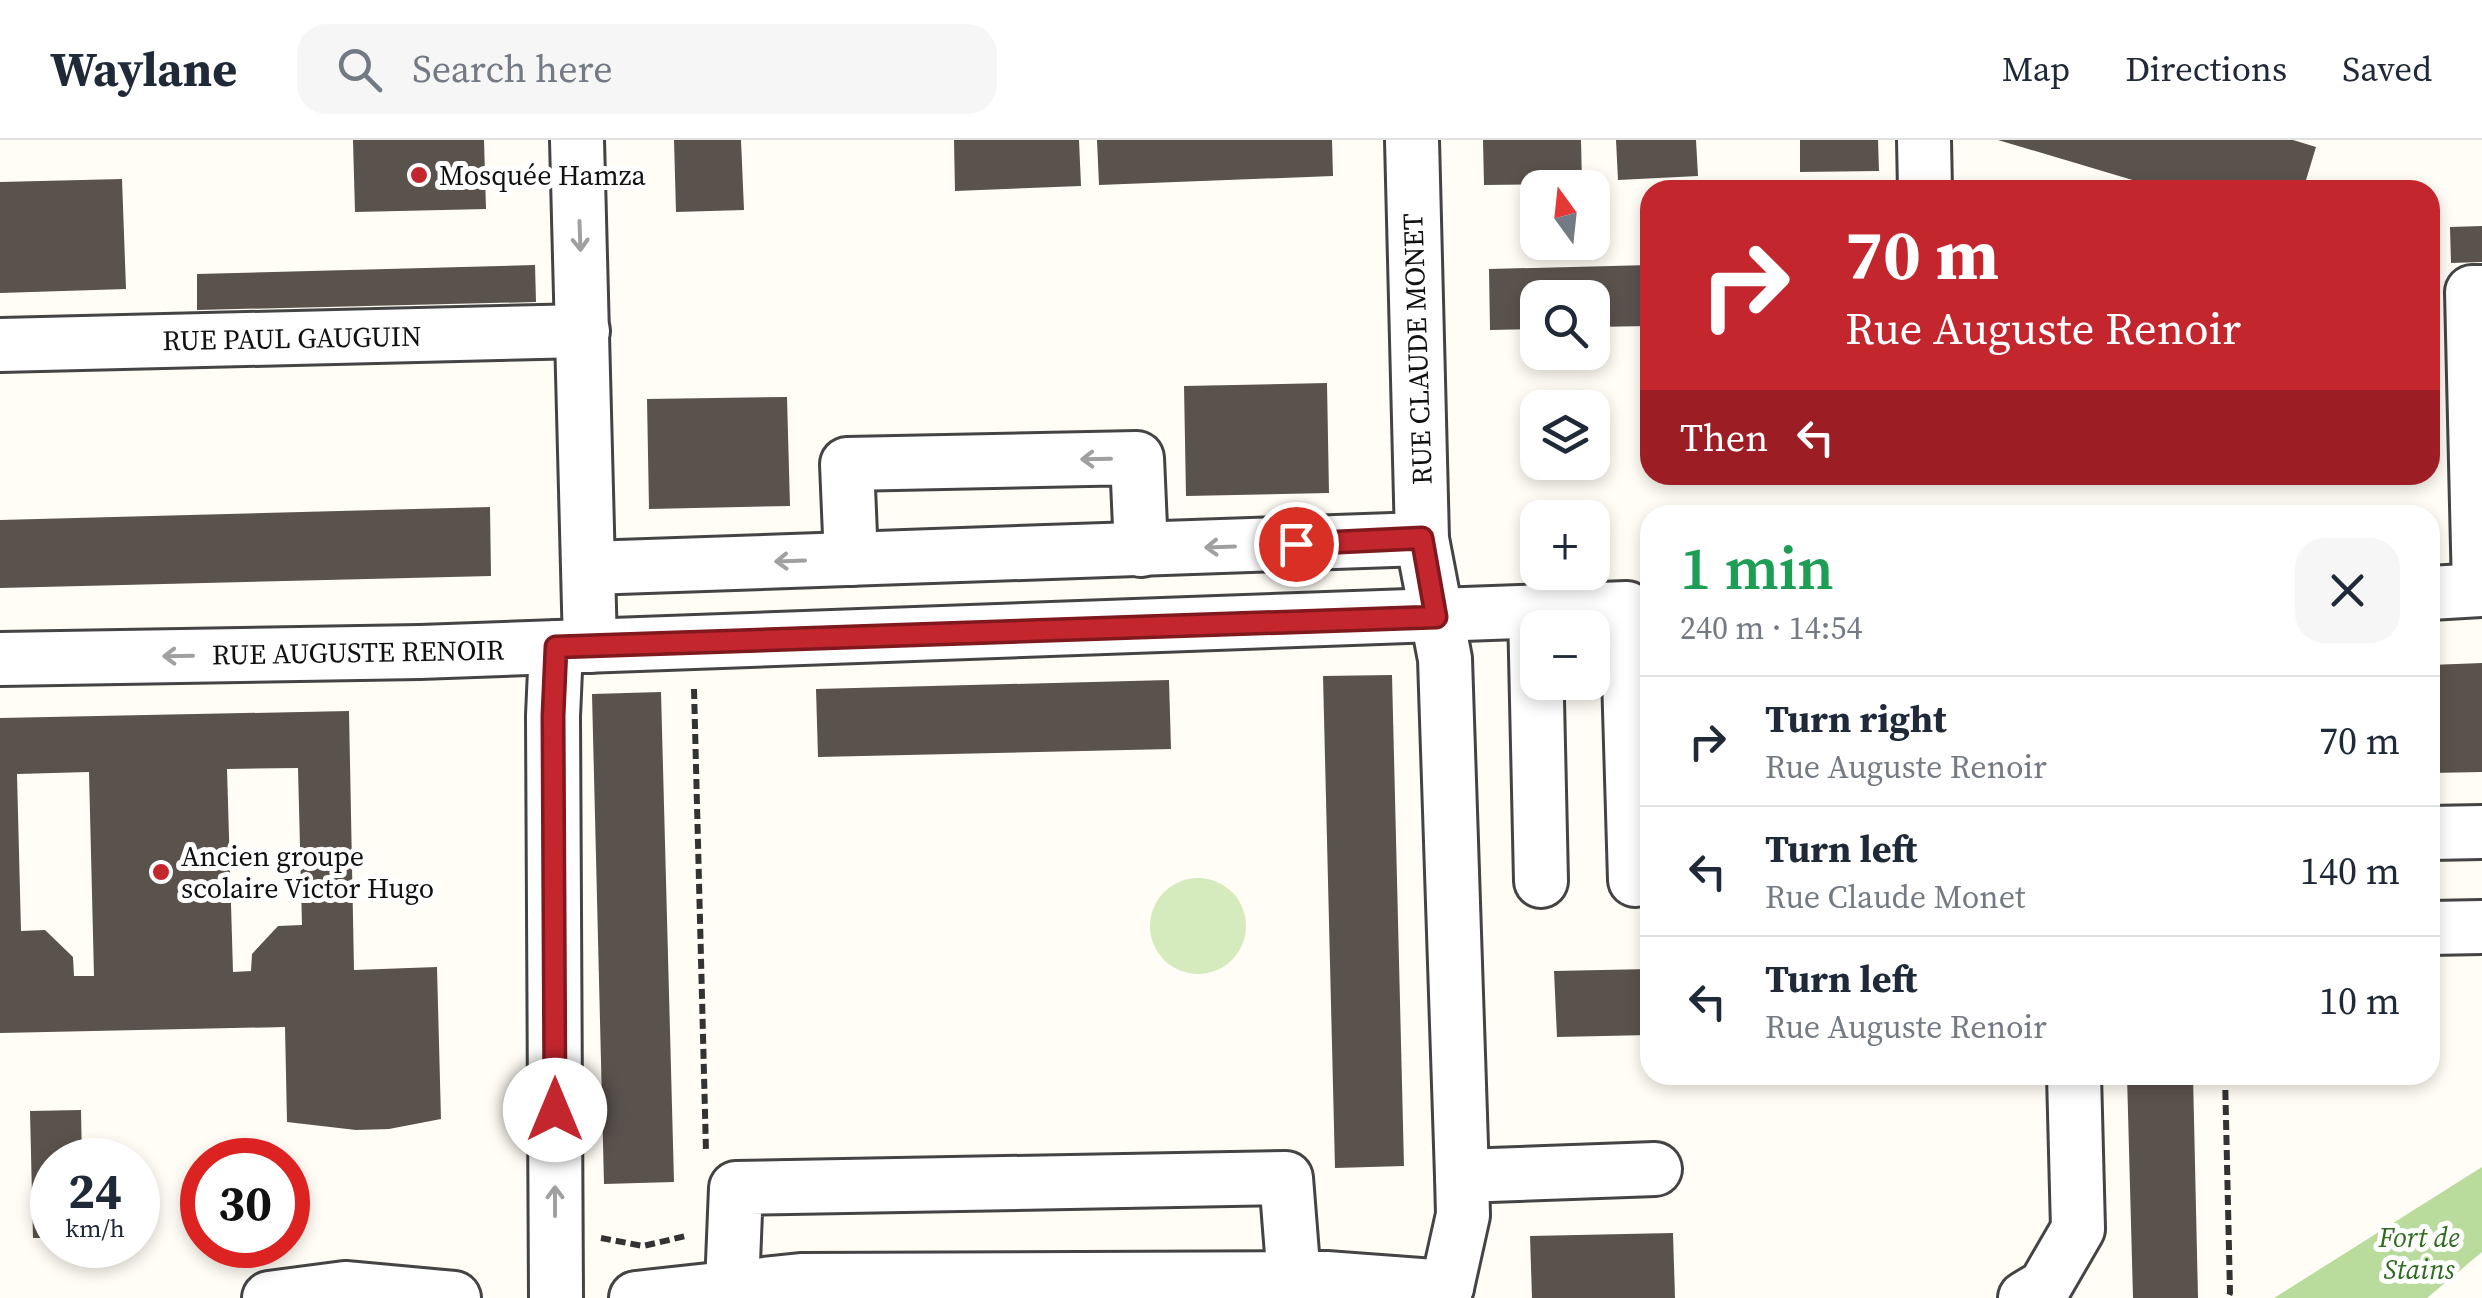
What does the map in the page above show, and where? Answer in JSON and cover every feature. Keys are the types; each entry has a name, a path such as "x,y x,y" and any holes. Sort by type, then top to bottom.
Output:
{"street":[{"path":"556,1298 553,756 589,568 577,140"},
{"name":"RUE CLAUDE MONET","path":"1412,140 1422,538 1444,659 1464,1215 1450,1292"},
{"path":"1924,140 1925,180"},
{"path":"2464,591 2480,524 2472,292 2482,292"},
{"name":"RUE PAUL GAUGUIN","path":"0,345 584,331"},
{"path":"850,559 847,464 1136,458 1140,550"},
{"path":"589,568 1422,538"},
{"name":"RUE AUGUSTE RENOIR","path":"1535,610 1626,608 1634,880"},
{"name":"RUE AUGUSTE RENOIR","path":"0,660 573,647 1520,611"},
{"path":"1537,700 1542,881"},
{"path":"2440,833 2482,832"},
{"path":"2440,928 2482,926"},
{"path":"2025,1298 2045,1286 2078,1229 2074,1085"},
{"path":"1462,1176 1655,1169"},
{"path":"732,1287 736,1188 1247,1178 1286,1178 1294,1279"},
{"path":"636,1298 801,1280 1294,1279 1450,1292"},
{"path":"268,1298 344,1288 454,1298"}],"path":[{"path":"692,642 706,1152"},
{"path":"2225,1085 2228,1298"},
{"path":"556,1229 642,1246 692,1234"}],"green space":[{"path":"1198,878 1216,882 1232,892 1242,908 1246,926 1242,944 1232,960 1216,970 1198,974 1180,970 1164,960 1154,944 1150,926 1154,908 1164,892 1180,882"},
{"name":"Fort de Stains","path":"2482,1167 2482,1252 2427,1298 2274,1298"}],"building":[{"name":"Mosquée Hamza","path":"353,140 484,140 486,209 355,212"},
{"path":"674,140 741,140 744,210 676,212"},
{"path":"954,140 1079,140 1081,186 955,191"},
{"path":"1097,140 1332,140 1333,176 1099,185"},
{"path":"1483,140 1581,140 1582,170 1520,170 1520,185 1484,185"},
{"path":"1616,140 1696,140 1698,176 1618,180"},
{"path":"1800,140 1878,140 1879,171 1800,172"},
{"path":"1998,140 2293,140 2316,147 2306,180 2132,180"},
{"path":"122,179 126,289 0,293 0,182"},
{"path":"2482,226 2482,262 2451,263 2450,227"},
{"path":"535,265 536,302 197,310 197,274"},
{"path":"1640,265 1640,326 1610,327 1610,280 1520,280 1520,329 1490,330 1489,269"},
{"path":"1327,383 1329,493 1186,496 1184,386"},
{"path":"787,397 790,506 649,509 647,399"},
{"path":"490,507 491,576 0,588 0,520"},
{"path":"2482,663 2482,772 2440,773 2440,665"},
{"path":"1392,675 1404,1166 1335,1168 1323,676"},
{"path":"1169,680 1171,749 818,757 816,689"},
{"path":"661,692 674,1182 604,1184 592,694"},
{"name":"Ancien groupe scolaire Victor Hugo","path":"349,711 354,970 437,967 441,1119 389,1129 356,1130 287,1122 285,1027 0,1033 0,718","holes":["298,768 302,925 278,926 252,954 251,971 233,972 227,769","89,772 94,976 74,976 73,957 45,930 21,931 17,774"]},
{"path":"1640,969 1640,1035 1557,1037 1554,971"},
{"path":"2127,1085 2193,1085 2198,1298 2133,1298"},
{"path":"81,1110 82,1138 31,1138 30,1111"},
{"path":"1673,1233 1675,1298 1532,1298 1530,1236"}],"place":[{"name":"Mosquée Hamza","path":"419,175"},
{"name":"Ancien groupe scolaire Victor Hugo","path":"161,872"}],"route":[{"path":"555,1110 556,647 1436,617 1422,538 1296,544"}]}
